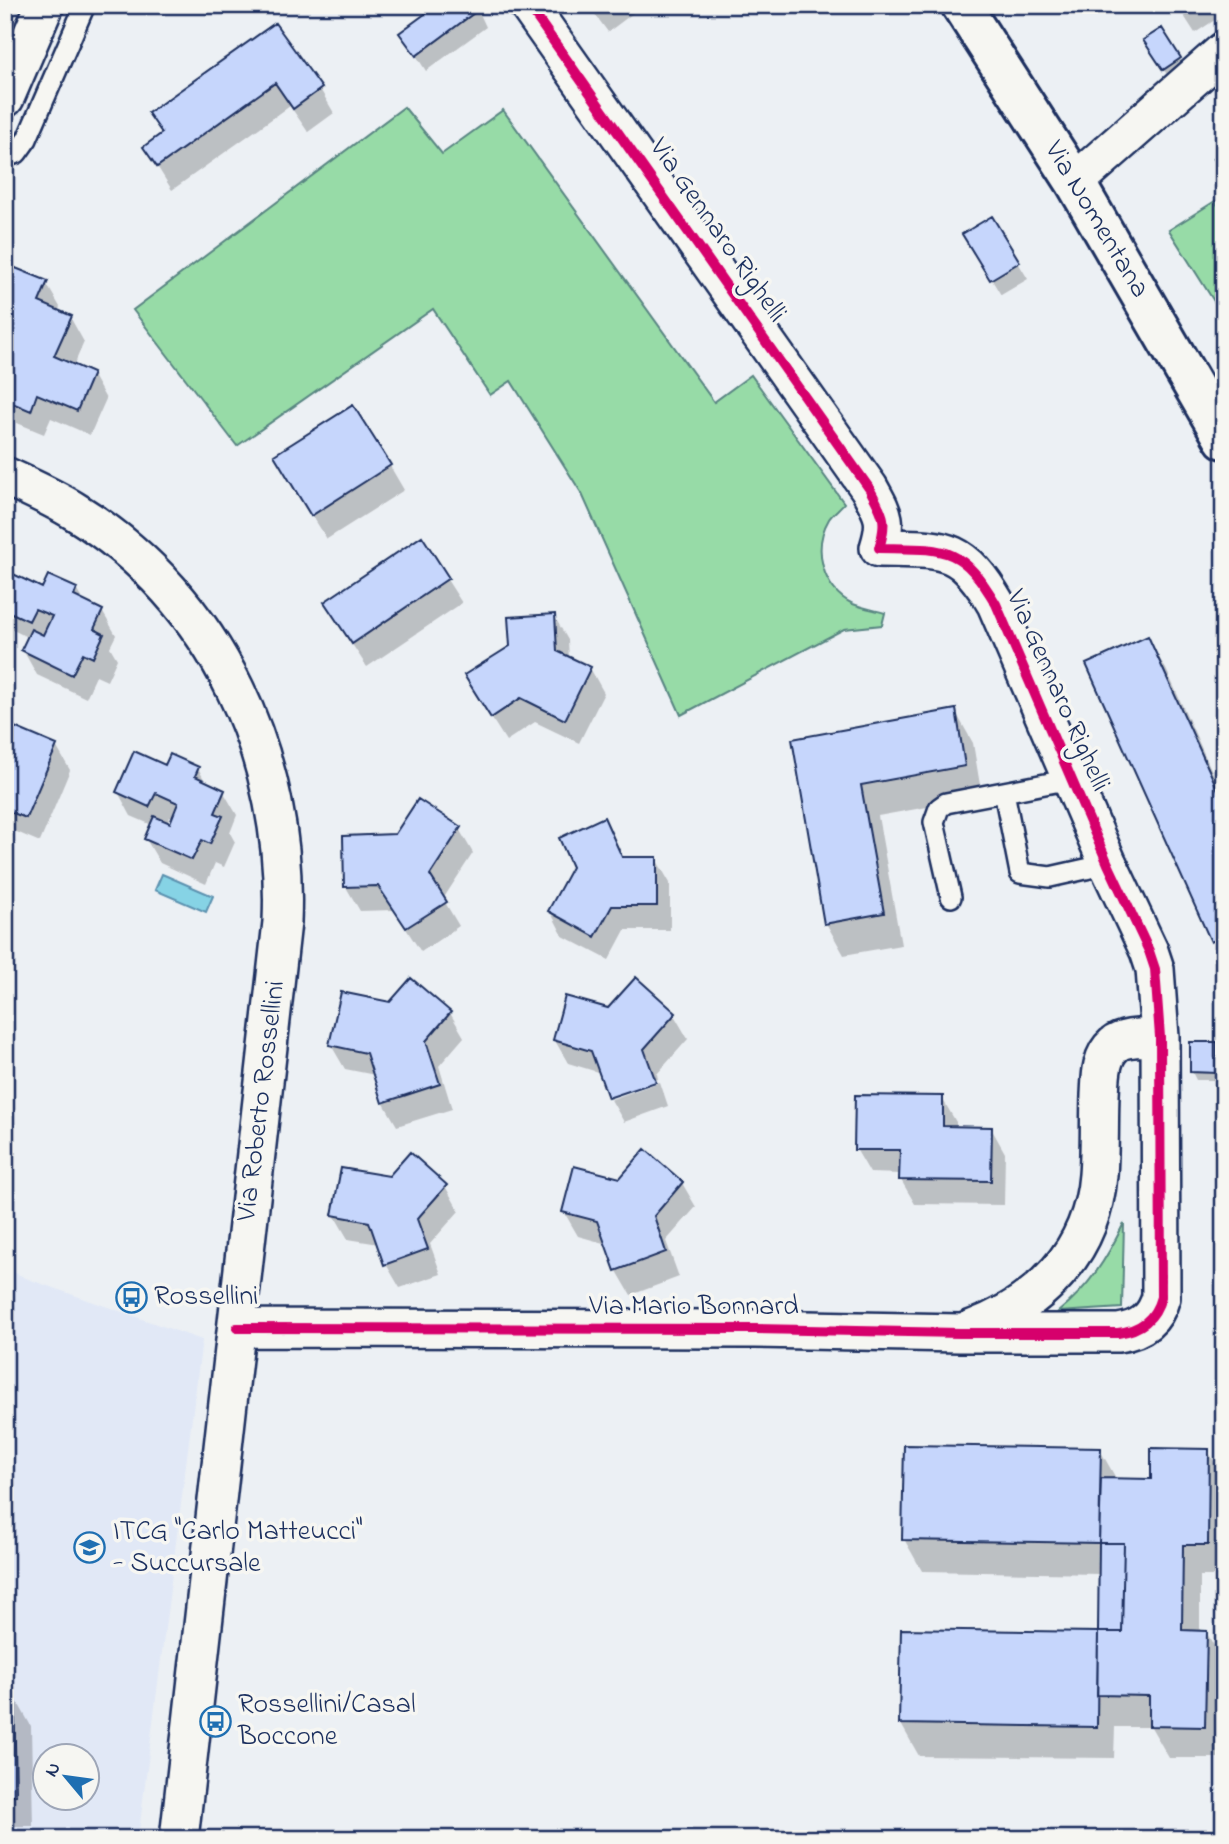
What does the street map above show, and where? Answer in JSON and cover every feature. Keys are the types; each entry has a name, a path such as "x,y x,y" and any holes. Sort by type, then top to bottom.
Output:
{"main road":[{"name":"Via Nomentana","path":"961,5 1076,182 1224,439"}],"street":[{"path":"5,98 46,5"},
{"name":"Via Gennaro Righelli","path":"528,5 869,488 884,515 879,548 938,549 966,562 987,588 1013,639 1108,864 1152,957 1160,1037 1162,1291 1158,1306 1149,1321"},
{"path":"1076,182 1224,51"},
{"name":"Via Roberto Rossellini","path":"5,476 79,513 124,547 178,599 230,675 254,730 268,775 280,834 282,922 179,1839"},
{"path":"960,1333 995,1319 1032,1295 1059,1271 1078,1245 1086,1229 1095,1194 1101,1080 1106,1057 1112,1046 1123,1041 1160,1037"},
{"name":"Via Mario Bonnard","path":"237,1328 1118,1332 1132,1330 1149,1321"}],"lane":[{"path":"5,157 17,153 27,139 86,5"},
{"path":"951,897 934,822 935,814 946,803 1071,779"},
{"path":"1003,792 1020,873 1050,877 1108,864"}],"shaded area":[{"name":"ITCG \"Carlo Matteucci\" - Succursale","path":"5,1268 28,1279 202,1340 138,1839 5,1839"}],"green space":[{"path":"404,107 442,154 503,110 714,402 751,375 844,503 829,519 821,542 823,567 827,578 842,597 853,604 885,613 882,625 844,629 681,715 582,494 511,381 490,395 433,309 237,446 133,310"},
{"path":"1215,201 1224,215 1222,314 1169,230"},
{"path":"1124,1223 1122,1308 1058,1312 1096,1272"}],"water":[{"path":"162,874 213,896 206,912 155,890"}],"building":[{"path":"426,5 474,5 478,10 416,56 399,33 433,8"},
{"path":"275,23 322,88 293,109 275,83 157,167 143,147 162,133 148,113"},
{"path":"1162,28 1181,58 1163,70 1143,40"},
{"path":"1224,151 1224,172 1214,159"},
{"path":"992,216 1020,262 990,280 962,234"},
{"path":"13,267 48,281 39,302 72,316 54,356 93,373 77,411 37,394 31,411 5,400 5,286"},
{"path":"353,405 391,465 311,516 274,455"},
{"path":"422,536 449,578 352,644 324,602"},
{"path":"11,573 42,588 48,575 77,588 74,596 103,610 94,629 104,634 93,658 83,653 72,675 21,650 31,629 43,635 52,616 35,609 29,621 5,610 5,585"},
{"path":"555,614 557,651 591,667 565,720 521,698 491,718 464,675 510,646 508,617"},
{"path":"1148,636 1224,803 1224,936 1211,942 1086,664"},
{"path":"956,709 965,766 861,785 884,913 824,924 792,739"},
{"path":"5,723 57,745 26,818 5,810"},
{"path":"134,751 165,765 170,754 199,767 195,776 225,790 215,813 223,816 210,844 202,840 192,860 144,839 154,816 170,823 178,803 156,793 149,807 116,792"},
{"path":"418,799 461,827 430,875 447,902 406,928 378,886 344,887 343,836 395,834"},
{"path":"604,817 622,857 657,857 657,906 612,906 595,937 548,911 572,867 559,838"},
{"path":"636,977 676,1013 644,1049 656,1082 608,1098 591,1051 553,1040 565,996 608,1008"},
{"path":"411,978 451,1012 426,1041 440,1084 382,1103 366,1053 329,1045 341,992 390,1002"},
{"path":"1190,1042 1217,1042 1217,1073 1190,1072"},
{"path":"855,1095 943,1096 943,1126 992,1127 991,1181 899,1180 900,1150 854,1150"},
{"path":"645,1149 683,1182 654,1216 666,1252 615,1271 597,1221 562,1212 574,1166 620,1178"},
{"path":"410,1152 447,1185 417,1219 428,1249 384,1265 369,1222 332,1215 341,1168 389,1176"},
{"path":"904,1445 1101,1448 1099,1543 902,1540"},
{"path":"1151,1448 1209,1449 1208,1545 1183,1545 1182,1630 1207,1631 1205,1727 1149,1726 1149,1696 1097,1695 1098,1632 1122,1632 1124,1543 1099,1543 1101,1478 1151,1479"},
{"path":"1099,1543 1124,1543 1122,1632 1098,1632"},
{"path":"901,1629 1098,1632 1097,1727 899,1724"},
{"path":"5,1692 14,1692 16,1795 5,1795"}],"cycle path":[{"path":"237,1328 1118,1333 1134,1329 1146,1322 1161,1297 1160,1037 1155,969 996,604 972,570 948,554 935,550 879,548 883,517 869,488 528,5"}],"place":[{"name":"Rossellini","path":"131,1297"},
{"name":"ITCG \"Carlo Matteucci\" - Succursale","path":"90,1548"},
{"name":"Rossellini/Casal Boccone","path":"215,1721"}]}
